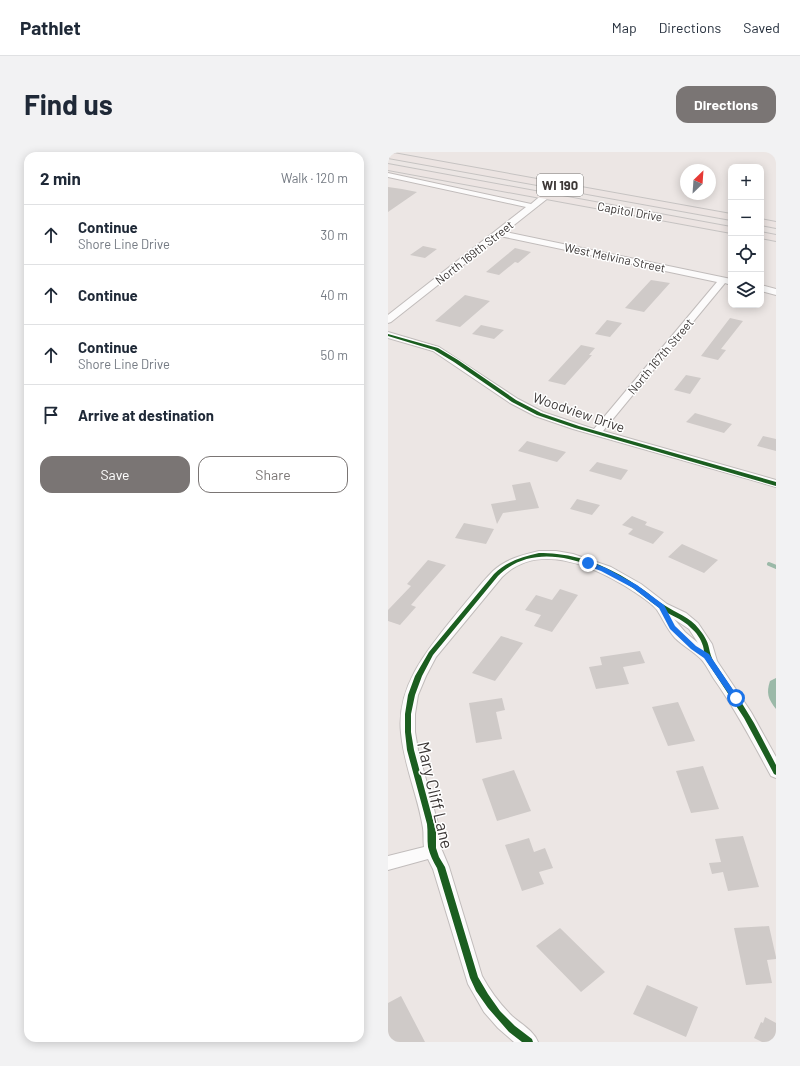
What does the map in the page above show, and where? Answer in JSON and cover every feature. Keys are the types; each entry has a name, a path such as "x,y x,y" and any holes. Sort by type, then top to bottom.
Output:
{"main road":[{"path":"399,152 520,178"},
{"name":"Capitol Drive","path":"388,155 728,216"},
{"path":"388,161 466,169"},
{"name":"Capitol Drive","path":"388,167 728,229"},
{"path":"764,223 776,225"},
{"path":"764,236 776,238"}],"street":[{"path":"388,175 531,206"},
{"name":"North 169th Street","path":"388,320 559,185"},
{"name":"West Melvina Street","path":"499,232 727,281"},
{"name":"North 167th Street","path":"597,432 727,281"},
{"path":"764,289 776,292"},
{"name":"Woodview Drive","path":"388,335 436,349 514,401 555,420 776,484"},
{"name":"Mary Cliff Lane","path":"529,1042 502,1021 481,993 474,978 441,867 433,851 432,831 428,812 410,751 408,736 408,709 410,695 422,667 496,575 508,565 526,558 542,555 559,555 588,563 635,586 662,607 672,627 694,647 707,656 736,698 776,772"},
{"path":"388,863 433,851"}],"shaded area":[{"path":"776,678 776,709 771,702 768,689 770,681"}],"building":[{"path":"388,187 402,189 417,192 388,212"},
{"path":"423,246 437,249 425,258 410,255"},
{"path":"515,248 531,252 518,263 515,262 499,275 486,272"},
{"path":"651,280 670,283 644,312 625,308"},
{"path":"465,295 490,301 460,327 435,321"},
{"path":"730,318 743,321 721,349 726,350 718,360 701,356"},
{"path":"607,320 622,323 610,337 595,334"},
{"path":"481,325 504,330 494,339 472,334"},
{"path":"581,345 595,348 589,355 592,355 565,385 548,381"},
{"path":"686,375 701,378 690,394 674,390"},
{"path":"695,413 732,424 724,433 686,422"},
{"path":"763,436 776,439 776,451 757,446"},
{"path":"527,441 566,452 557,462 518,451"},
{"path":"597,462 628,470 621,480 589,471"},
{"path":"530,482 539,508 503,513 497,524 491,504 516,500 512,485"},
{"path":"577,499 600,505 592,515 570,509"},
{"path":"632,516 647,522 645,525 664,532 653,544 628,534 633,529 622,525"},
{"path":"464,523 494,529 486,544 455,538"},
{"path":"682,544 718,560 704,573 668,557"},
{"path":"428,560 446,565 411,605 416,607 400,625 388,621 388,610 411,586 407,584"},
{"path":"560,589 578,595 552,632 534,626 541,615 525,610 536,595 552,600"},
{"path":"501,636 523,643 495,681 472,673"},
{"path":"640,651 645,663 623,667 629,684 596,689 589,667 602,665 600,657"},
{"path":"502,698 505,710 496,712 502,739 476,743 469,703"},
{"path":"678,702 695,741 668,746 652,707"},
{"path":"703,766 719,809 691,813 676,771"},
{"path":"514,770 531,811 497,821 482,779"},
{"path":"743,836 759,887 728,891 723,872 712,874 709,863 721,862 715,839"},
{"path":"529,838 534,852 545,848 553,868 539,872 544,884 522,891 505,845"},
{"path":"769,926 776,957 776,959 767,960 772,983 746,985 734,928"},
{"path":"560,928 605,972 581,992 536,946"},
{"path":"647,985 698,1007 686,1037 633,1014"},
{"path":"401,996 425,1042 388,1042 388,1003"},
{"path":"765,1017 776,1023 776,1042 762,1042 754,1038 761,1022 763,1023"}],"waterway":[{"path":"769,564 776,567"}],"cycle path":[{"path":"388,335 436,349 514,401 539,414 577,427 776,484"},
{"path":"529,1042 512,1029 497,1014 474,978 441,867 436,859 432,846 431,827 415,768 408,732 408,714 411,695 431,654 496,575 501,570 523,558 539,555 556,555 573,558 590,563 622,578 662,607 685,619 701,636 706,646 707,656 757,734 776,772"}],"route":[{"path":"588,563 635,586 662,607 666,618 672,627 687,642 707,656 736,698"}]}
